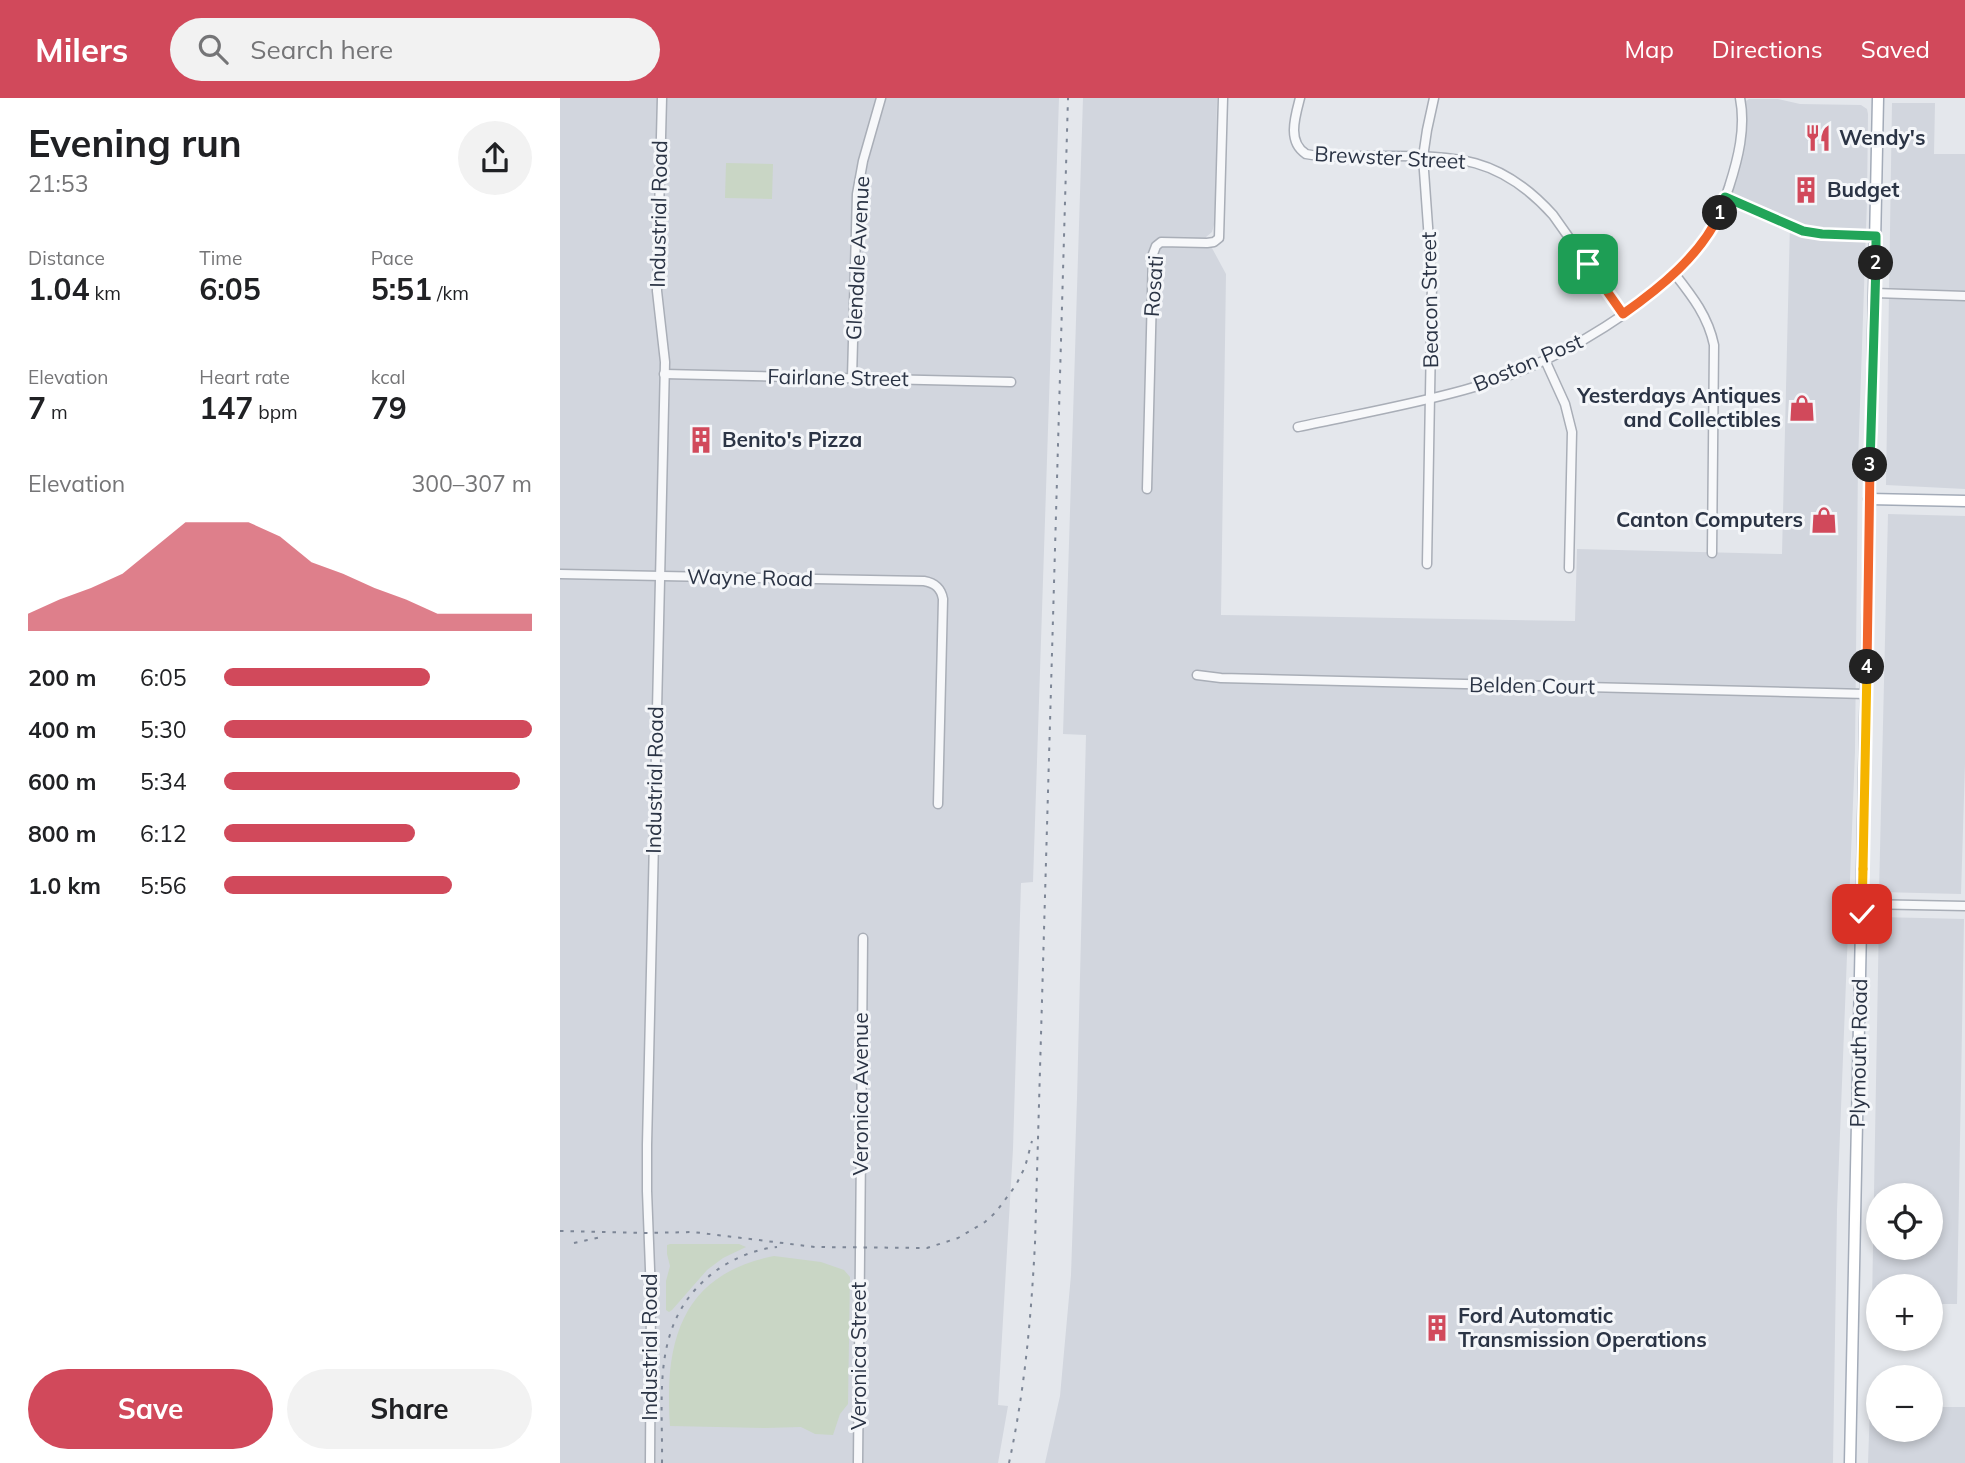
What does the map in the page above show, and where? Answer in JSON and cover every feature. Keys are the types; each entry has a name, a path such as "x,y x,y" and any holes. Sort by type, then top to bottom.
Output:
{"main road":[{"name":"Plymouth Road","path":"1850,1463 1878,98"},
{"path":"1869,499 1965,502"}],"street":[{"name":"Industrial Road","path":"650,1463 651,1295 647,1156 664,374 657,290 662,98"},
{"name":"Glendale Avenue","path":"852,378 857,194 881,98"},
{"name":"Rosati","path":"1147,489 1153,254 1161,242 1207,243 1214,242 1219,237 1223,98"},
{"name":"Brewster Street","path":"1300,98 1294,136 1299,149 1306,154 1458,159 1480,163 1503,173 1528,190 1553,215 1623,314"},
{"name":"Beacon Street","path":"1427,564 1432,282 1423,157 1434,98"},
{"name":"Boston Post","path":"1298,427 1465,390 1545,360 1575,345 1647,297 1674,273 1701,243 1716,221 1738,155 1741,131 1740,98"},
{"path":"1725,197 1803,231 1876,236"},
{"path":"1674,273 1703,313 1714,345 1712,553"},
{"path":"1875,293 1965,296"},
{"path":"1545,360 1565,404 1572,432 1569,568"},
{"name":"Fairlane Street","path":"664,374 1011,382"},
{"name":"Wayne Road","path":"560,575 931,582 938,587 943,599 938,804"},
{"name":"Belden Court","path":"1197,675 1221,678 1867,694"},
{"path":"1862,904 1965,906"},
{"name":"Veronica Avenue","path":"860,1249 863,938"},
{"name":"Veronica Street","path":"858,1463 860,1249"}],"shaded area":[{"path":"560,98 1059,98 1033,882 1021,883 1013,1149 998,1405 1008,1406 998,1463 560,1463"},
{"path":"1083,98 1217,98 1215,221 1212,232 1206,237 1226,274 1221,615 1575,621 1577,549 1782,554 1790,223 1731,194 1744,102 1749,99 1778,99 1800,104 1861,105 1867,109 1867,201 1858,462 1855,752 1837,1210 1833,1463 1045,1463 1060,1396 1071,1275 1077,1098 1086,735 1063,734"},
{"path":"1892,103 1935,103 1934,154 1965,154 1965,489 1886,485"},
{"path":"1888,514 1965,516 1965,764 1961,894 1879,892"},
{"path":"1879,917 1964,919 1957,1304 1943,1304 1943,1274 1873,1274 1873,1260 1943,1260 1943,1183 1874,1183"},
{"path":"1943,1407 1965,1407 1965,1463 1868,1463 1869,1442 1943,1442"}],"green space":[{"path":"726,163 773,164 772,199 725,198"},
{"path":"739,1244 746,1247 723,1258 707,1270 669,1312 666,1310 666,1281 670,1266 667,1245"},
{"path":"774,1256 821,1262 844,1270 850,1277 848,1404 840,1414 833,1435 815,1434 801,1427 670,1426 669,1393 675,1342 693,1302 708,1286 726,1273"}],"railway":[{"path":"1009,1463 1027,1353 1035,1243 1068,98"},
{"path":"560,1231 693,1232 815,1247 927,1248 958,1238 996,1212 1016,1185 1025,1167 1032,1141"},
{"path":"574,1243 601,1237"},
{"path":"662,1463 662,1382 670,1333 680,1310 695,1289 717,1270 753,1252 777,1247"}],"place":[{"name":"Wendy's","path":"1818,138"},
{"name":"Budget","path":"1806,190"},
{"name":"Yesterdays Antiques and Collectibles","path":"1802,408"},
{"name":"Benito's Pizza","path":"701,440"},
{"name":"Canton Computers","path":"1824,520"},
{"name":"Ford Automatic Transmission Operations","path":"1437,1328"}],"route":[{"path":"1588,264 1623,314 1667,279 1701,243 1716,221 1725,197 1803,231 1876,236 1862,914"}]}
